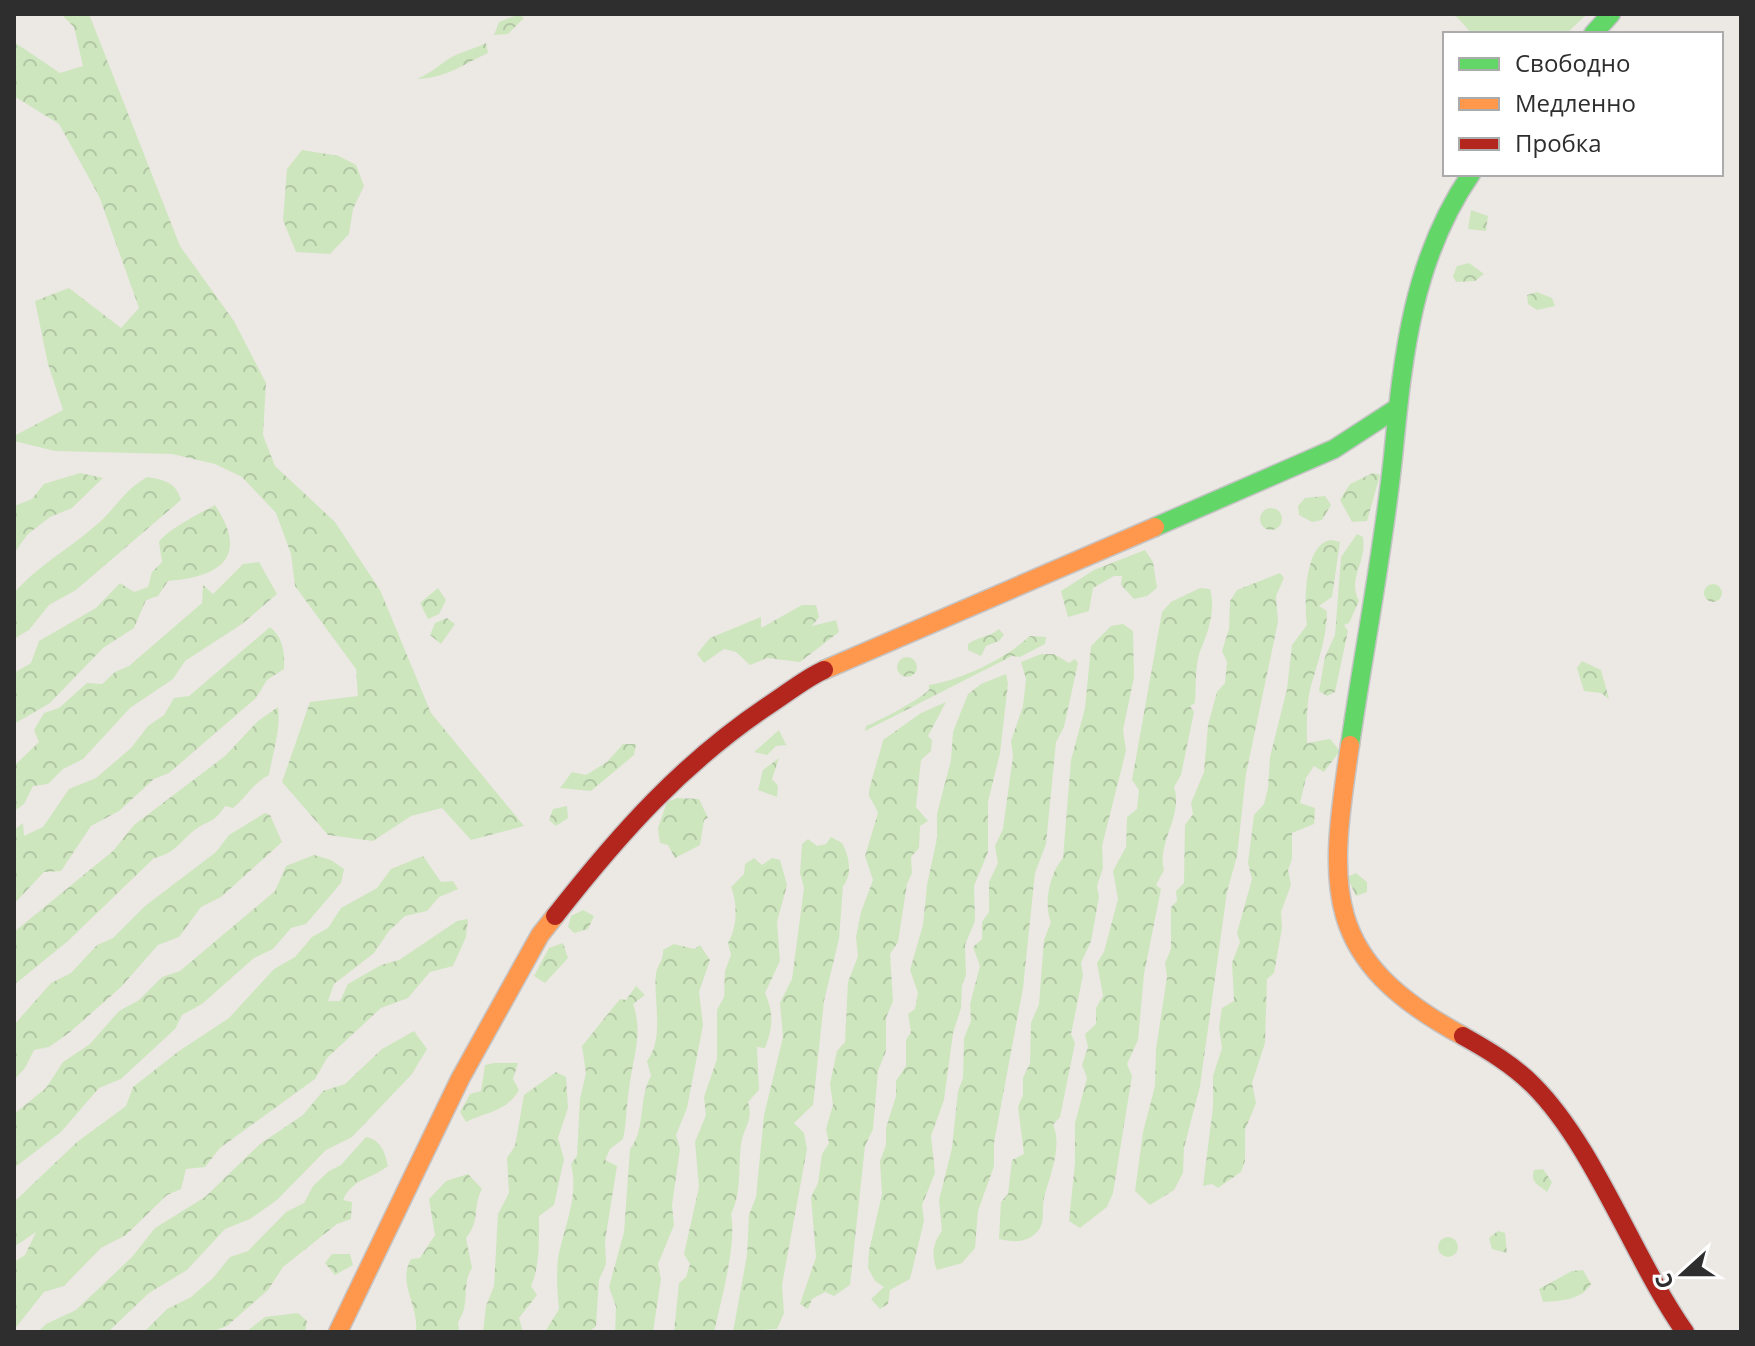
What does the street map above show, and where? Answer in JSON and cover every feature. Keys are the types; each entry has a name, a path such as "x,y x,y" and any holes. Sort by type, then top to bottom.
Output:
{"street":[{"path":"1595,32 1611,14"},
{"path":"1470,176 1446,211 1420,282 1394,410 1393,456 1338,825 1336,876 1341,909 1353,943 1373,974 1405,1002 1517,1070 1544,1096 1599,1183 1636,1259 1685,1332"},
{"path":"338,1332 460,1079 540,935 605,852 665,786 734,728 816,674 1334,449 1394,410"}],"green space":[{"path":"61,14 89,14 180,246 234,321 266,383 263,435 275,466 335,522 380,590 431,713 524,826 471,840 442,808 411,816 373,841 328,835 282,782 310,702 358,696 356,669 295,586 291,554 276,513 242,477 215,464 172,454 55,451 14,441 14,436 63,410 48,364 35,301 69,288 121,328 139,308 99,196 59,124 14,96 14,42 60,73 83,66 74,27"},
{"path":"519,14 524,18 508,34 494,35 499,22"},
{"path":"1448,14 1587,14 1568,32 1470,32 1457,17"},
{"path":"486,43 488,53 445,73 417,79 454,56"},
{"path":"302,150 339,156 356,165 364,186 353,209 349,234 330,254 296,252 283,220 287,169"},
{"path":"1471,210 1488,216 1486,231 1468,229"},
{"path":"1469,263 1484,274 1475,281 1456,282 1453,276 1457,266"},
{"path":"1537,292 1552,298 1555,306 1537,310 1528,304 1527,295"},
{"path":"80,473 103,478 72,508 50,517 28,534 14,553 14,506 32,499 44,484"},
{"path":"1373,473 1380,475 1367,521 1352,522 1340,500 1350,484"},
{"path":"147,477 168,483 176,489 181,500 76,590 49,605 29,630 14,639 14,593 95,526"},
{"path":"1325,496 1331,505 1322,520 1312,522 1299,515 1298,506 1305,498"},
{"path":"215,505 230,538 224,561 203,575 168,581 158,596 146,600 134,628 103,648 50,703 14,724 14,673 31,663 39,641 96,608 120,583 134,592 148,587 152,572 162,562 159,542 163,537"},
{"path":"1271,508 1279,511 1282,519 1279,527 1271,530 1263,527 1260,519 1263,511"},
{"path":"1357,534 1363,537 1355,585 1359,601 1349,623 1344,625 1348,631 1335,692 1327,696 1319,691 1325,657 1335,635 1341,557"},
{"path":"1331,540 1340,542 1332,597 1319,606 1327,611 1327,621 1309,693 1307,743 1330,739 1340,751 1324,772 1314,766 1306,778 1300,803 1315,808 1314,824 1292,833 1292,859 1288,870 1291,885 1281,912 1282,928 1274,973 1267,979 1265,1043 1252,1083 1256,1103 1245,1130 1245,1161 1241,1172 1218,1188 1212,1184 1203,1186 1213,1107 1213,1076 1222,1048 1219,1027 1222,1008 1234,1001 1232,963 1240,942 1237,933 1252,879 1248,863 1254,815 1264,804 1268,788 1270,757 1287,689 1292,645 1307,625 1306,590 1311,563 1315,552"},
{"path":"1145,550 1153,562 1157,588 1147,596 1134,599 1121,585 1122,576 1114,576 1093,588 1089,611 1068,617 1061,591 1094,570"},
{"path":"259,562 277,594 242,624 185,661 173,679 130,708 83,759 63,769 48,784 33,786 24,804 14,811 14,766 39,742 34,730 44,713 59,708 87,683 102,684 115,672 129,666 202,603 203,585 213,594 243,564"},
{"path":"1280,573 1284,578 1276,596 1278,622 1246,774 1237,856 1227,892 1200,1086 1184,1148 1183,1173 1174,1190 1150,1205 1135,1191 1143,1132 1155,1086 1156,1049 1167,977 1165,963 1171,949 1171,907 1177,901 1176,891 1184,883 1185,825 1193,814 1191,803 1204,772 1208,725 1217,692 1225,683 1227,662 1222,651 1229,629 1230,601 1237,590"},
{"path":"1713,584 1722,593 1713,602 1704,593"},
{"path":"438,588 446,600 439,614 428,619 420,603"},
{"path":"1200,588 1210,589 1212,613 1198,657 1195,703 1190,706 1194,712 1181,775 1174,787 1176,808 1164,850 1164,870 1156,885 1161,889 1144,974 1138,1040 1127,1064 1132,1076 1113,1193 1107,1207 1080,1228 1069,1221 1075,1163 1075,1123 1087,1078 1082,1065 1088,1047 1085,1034 1096,1024 1096,1008 1103,996 1097,963 1104,952 1118,899 1113,871 1126,847 1127,817 1137,809 1139,790 1132,780 1162,612 1171,602"},
{"path":"802,605 816,605 819,617 812,626 836,620 839,632 800,662 767,658 750,665 736,652 724,649 704,663 697,654 710,638 761,617 761,628"},
{"path":"447,618 455,624 441,644 430,635 435,623"},
{"path":"1123,624 1133,631 1134,677 1123,730 1126,751 1102,846 1103,868 1097,886 1099,897 1091,941 1081,963 1083,975 1071,1034 1075,1043 1060,1117 1053,1125 1057,1142 1054,1162 1039,1230 1023,1240 1004,1240 999,1239 1001,1202 1008,1194 1012,1160 1024,1154 1018,1107 1023,1095 1023,1078 1030,1063 1031,1023 1039,1004 1044,940 1051,922 1049,888 1063,858 1071,760 1085,708 1091,646 1111,626"},
{"path":"270,627 282,646 284,669 267,680 256,698 169,773 154,779 119,811 91,826 61,871 44,872 14,904 14,830 23,823 24,836 43,827 69,789 96,778 131,748 148,726 164,715 174,698 189,696"},
{"path":"999,629 1004,635 999,641 986,646 981,656 968,650 968,644"},
{"path":"1030,636 1046,637 1045,644 1020,657 1012,656 865,731 866,726 923,695 929,690 929,685 983,667"},
{"path":"1041,654 1054,654 1069,663 1075,659 1078,663 1064,727 1056,742 1046,844 1035,873 1023,988 994,1143 994,1166 978,1211 975,1248 962,1263 937,1270 934,1249 942,1231 939,1200 952,1148 958,1091 963,1078 964,1038 971,1021 970,1004 980,966 973,947 982,939 982,922 989,912 989,882 998,863 995,846 1003,829 1013,756 1011,741 1023,706 1026,679 1021,662"},
{"path":"903,657 911,657 917,667 911,677 903,677 897,671 897,663"},
{"path":"1582,661 1601,670 1609,699 1601,693 1584,691 1577,668"},
{"path":"1006,674 1008,684 1000,753 988,802 988,852 974,886 975,921 965,945 966,975 961,1008 953,1033 944,1100 931,1136 935,1173 922,1205 924,1221 910,1279 890,1290 888,1304 880,1309 871,1299 884,1287 875,1281 868,1268 882,1194 880,1161 896,1096 896,1081 906,1066 906,1040 911,1032 908,1014 915,1009 918,993 910,970 923,925 927,885 937,838 937,814 951,760 953,732 968,694 981,684"},
{"path":"946,702 928,736 932,740 931,751 921,760 916,807 928,821 920,826 919,848 911,857 912,873 907,884 898,942 890,954 893,1001 886,1018 886,1051 878,1071 873,1129 865,1146 850,1285 834,1296 825,1292 812,1299 808,1309 800,1304 816,1257 811,1197 818,1183 822,1154 829,1143 826,1129 833,1105 830,1084 837,1051 845,1042 848,982 858,956 856,937 861,912 873,880 865,856 878,813 869,796 870,787 883,740 921,713"},
{"path":"278,707 278,732 269,775 233,808 225,806 215,818 196,829 172,850 154,858 68,941 14,985 14,932 113,851 134,825 225,756 258,721"},
{"path":"779,730 786,745 776,746 767,755 754,752"},
{"path":"623,744 636,744 634,755 591,791 560,788 572,772 586,775 607,762"},
{"path":"779,758 772,779 778,786 777,797 758,790 763,770"},
{"path":"677,798 699,799 708,818 704,820 700,845 675,858 668,845 660,843 658,828 667,802"},
{"path":"567,806 568,818 556,826 549,820 553,809"},
{"path":"265,813 270,815 282,842 221,897 201,907 179,937 158,945 121,987 69,1033 49,1047 34,1050 25,1068 14,1080 14,1025 51,983 71,973 97,945 113,938 145,906 216,852 229,835"},
{"path":"831,837 842,843 847,853 849,871 843,886 839,939 824,1001 813,1105 794,1123 804,1133 807,1149 782,1285 784,1313 777,1329 733,1332 747,1255 749,1215 756,1197 764,1115 783,1037 780,1003 792,979 804,888 800,873 802,844 808,839 817,846 826,844"},
{"path":"314,855 331,860 344,869 341,883 306,924 291,928 273,949 254,958 202,1004 182,1015 175,1029 121,1079 99,1088 61,1132 14,1168 14,1114 46,1088 63,1062 90,1044 119,1011 139,1000 162,977 180,971 275,891 286,866"},
{"path":"423,856 441,882 453,881 458,889 439,897 427,911 405,916 389,931 374,953 334,984 328,1001 340,1001 348,984 381,965 399,960 457,921 468,919 466,937 453,966 430,972 408,998 381,1008 327,1058 315,1079 220,1148 205,1167 186,1169 181,1189 167,1195 126,1235 101,1248 64,1286 44,1292 14,1330 14,1262 25,1255 36,1232 14,1247 14,1202 77,1142 126,1106 133,1087 229,1018 274,969 295,957 312,937 328,928 341,908 377,888 391,869"},
{"path":"754,858 762,865 772,858 780,860 787,885 777,922 780,961 765,993 770,1007 771,1027 765,1048 757,1047 759,1090 748,1102 749,1119 742,1139 738,1189 731,1214 730,1256 714,1332 674,1332 679,1283 686,1277 690,1264 684,1254 699,1187 695,1142 706,1115 704,1097 717,1059 717,1010 724,997 725,971 731,955 728,943 736,908 731,887 744,874 745,864"},
{"path":"1356,873 1367,882 1367,892 1356,896 1347,877"},
{"path":"583,910 594,916 588,929 574,933 568,927 571,916"},
{"path":"563,943 568,958 545,983 534,976 549,948"},
{"path":"674,944 694,949 700,945 710,960 699,992 703,1025 687,1108 676,1135 680,1149 672,1205 674,1225 658,1264 661,1279 653,1332 615,1332 616,1307 609,1287 624,1232 630,1149 638,1133 644,1094 651,1076 647,1061 656,1041 656,974 663,950"},
{"path":"636,986 645,995 633,1004 637,1036 623,1139 610,1149 605,1160 617,1166 605,1241 606,1264 599,1280 596,1326 589,1332 545,1332 559,1309 558,1260 573,1195 571,1164 577,1156 580,1099 586,1073 582,1046 620,999 626,1000"},
{"path":"414,1031 427,1049 412,1074 352,1137 326,1150 277,1200 250,1219 225,1229 187,1270 149,1293 108,1332 38,1332 46,1324 76,1310 132,1257 155,1228 205,1197 260,1144 303,1115 323,1091 345,1084 382,1049"},
{"path":"518,1063 513,1079 519,1090 502,1107 466,1122 460,1112 470,1094 481,1091 485,1065"},
{"path":"556,1072 566,1077 568,1108 558,1138 564,1159 554,1205 539,1216 537,1261 531,1286 537,1295 519,1318 523,1332 483,1332 486,1306 494,1286 498,1214 509,1193 507,1158 515,1146 524,1095"},
{"path":"366,1137 382,1147 388,1166 357,1183 347,1193 343,1200 352,1202 351,1219 337,1224 283,1267 268,1290 227,1326 211,1332 144,1332 167,1309 191,1297 213,1278 230,1257 248,1251 286,1212 304,1203 313,1186 341,1165"},
{"path":"1543,1169 1552,1182 1547,1192 1533,1178 1534,1170"},
{"path":"468,1174 482,1189 473,1225 466,1238 472,1268 458,1322 459,1332 416,1332 415,1313 406,1277 411,1259 420,1258 435,1235 429,1199 446,1181"},
{"path":"1498,1231 1505,1233 1507,1253 1492,1249 1489,1238"},
{"path":"1448,1237 1455,1240 1458,1247 1455,1254 1448,1257 1441,1254 1438,1247 1441,1240"},
{"path":"332,1254 350,1254 353,1265 335,1275 325,1263"},
{"path":"1583,1270 1591,1284 1582,1293 1570,1299 1543,1302 1539,1289 1572,1271"},
{"path":"298,1313 307,1321 305,1332 246,1332 265,1317"}],"traffic: fast":[{"path":"1595,32 1611,14"},
{"path":"1350,745 1414,310 1435,240 1470,176"},
{"path":"1155,527 1334,449 1394,410"}],"traffic: slow":[{"path":"824,670 1155,527"},
{"path":"1350,745 1338,841 1339,880 1345,916 1359,948 1382,978 1416,1007 1463,1036"},
{"path":"338,1332 460,1079 540,935 555,916"}],"traffic: jam":[{"path":"555,916 604,856 681,774 740,726 824,670"},
{"path":"1463,1036 1517,1071 1555,1110 1595,1171 1648,1271 1685,1332"}]}
